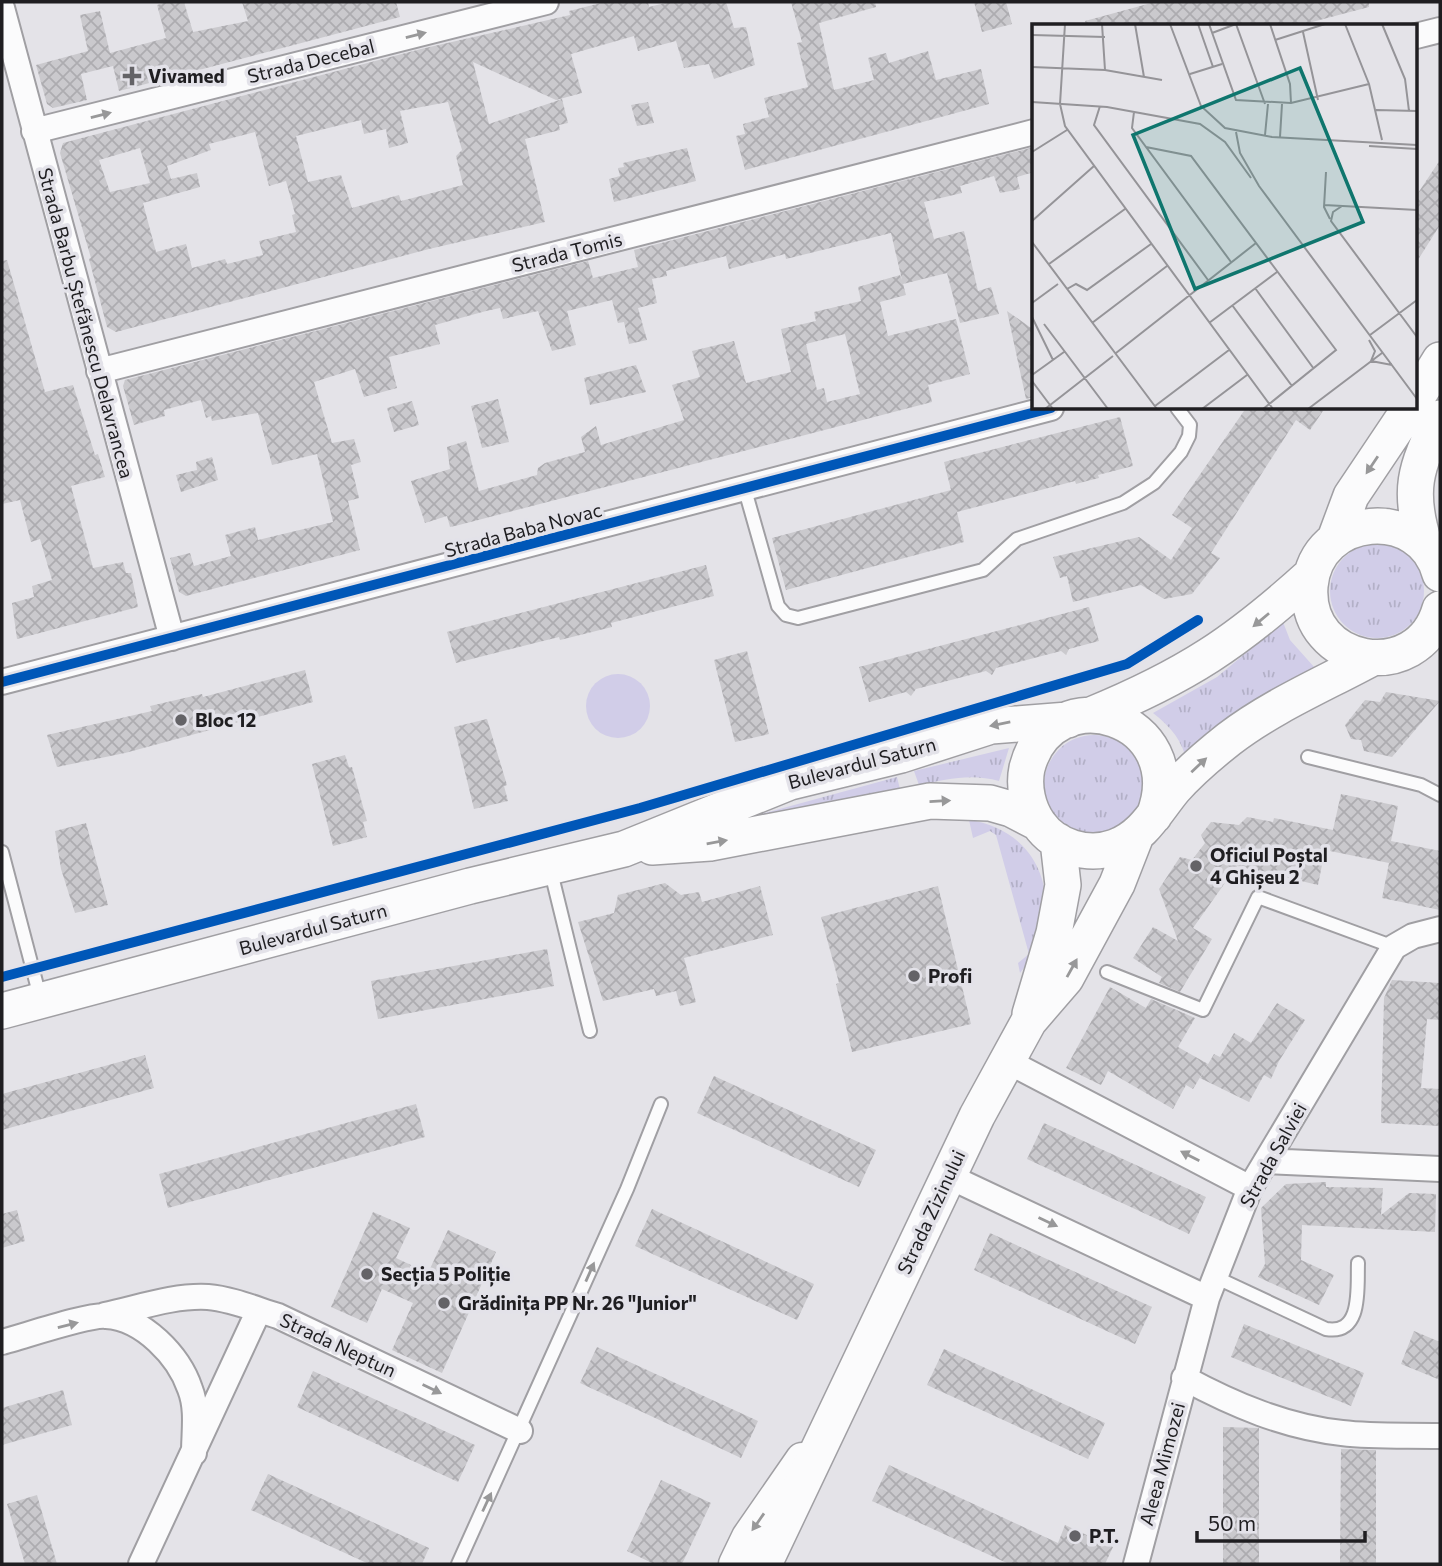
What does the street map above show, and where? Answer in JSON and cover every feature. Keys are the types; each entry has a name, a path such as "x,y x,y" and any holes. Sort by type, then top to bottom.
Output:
{"main road":[{"path":"1418,395 1440,360"},
{"path":"1409,410 1351,496 1335,539 1321,555 1312,574 1310,600 1313,613 1326,636 1347,652 1372,658 1395,656 1428,643 1429,633 1440,608"},
{"path":"1436,563 1416,517 1415,475 1440,418"},
{"path":"1335,539 1357,528 1381,525 1405,531 1436,563"},
{"path":"1312,574 1258,623 1217,653 1154,689 1052,729 1031,756 1026,791 1048,832 1075,849 1111,849 1144,827 1198,766 1248,726 1372,658"},
{"path":"1079,717 1105,716 1132,727 1154,752 1162,784 1144,827"},
{"name":"Bulevardul Saturn","path":"2,1011 624,849 790,782 901,755 991,726 1079,717"},
{"name":"Bulevardul Saturn","path":"624,849 710,843 930,801 990,803 1011,809 1048,832"},
{"name":"Strada Zizinului","path":"764,1564 948,1175 1006,1061 1029,1021 1066,978 1117,884 1144,827"},
{"name":"Strada Zizinului","path":"1029,1021 1039,976 1054,933 1063,885 1048,832"}],"street":[{"name":"Strada Decebal","path":"34,131 546,2"},
{"name":"Strada Barbu Ștefănescu Delavrancea","path":"2,8 172,638"},
{"path":"1418,36 1440,30"},
{"name":"Strada Tomis","path":"99,372 1032,133"},
{"name":"Strada Baba Novac","path":"2,682 1044,410"},
{"path":"1394,947 1413,936 1440,929"},
{"name":"Strada Salviei","path":"1185,1378 1211,1288 1250,1188 1394,947"},
{"path":"1006,1061 1250,1188"},
{"path":"1266,1161 1440,1169"},
{"path":"948,1175 1211,1288"},
{"path":"2,1342 172,1300 208,1297 259,1310"},
{"name":"Strada Neptun","path":"141,1564 259,1310 520,1431"},
{"name":"Strada Neptun","path":"105,1315 146,1330 176,1360 191,1390 195,1413 194,1453"},
{"name":"Aleea Mimozei","path":"1136,1564 1185,1378 1221,1398 1296,1425 1345,1434 1440,1436"},
{"name":"Strada Zizinului","path":"735,1564 748,1537 839,1406"},
{"name":"Strada Zizinului","path":"781,1564 839,1406"}],"lane":[{"path":"745,490 778,606 786,615 798,618 983,570 1017,539 1124,503 1154,483 1181,452 1189,436 1189,425 1178,410"},
{"path":"1308,757 1421,785 1440,795"},
{"path":"2,852 41,1001"},
{"path":"550,867 590,1031"},
{"path":"1107,972 1203,1010 1258,897 1394,947"},
{"path":"458,1564 520,1431 647,1142 661,1104"},
{"path":"1211,1288 1338,1331 1349,1325 1355,1313 1358,1263"}],"green space":[{"path":"1377,544 1395,548 1410,558 1420,573 1424,591 1420,609 1410,624 1395,634 1377,638 1359,634 1344,624 1334,609 1330,591 1334,573 1344,558 1359,548"},
{"path":"1283,622 1290,640 1315,668 1187,763 1183,748 1175,735 1153,713 1217,677"},
{"path":"618,674 636,680 644,688 650,706 644,724 636,732 618,738 600,732 592,724 586,706 592,688 600,680"},
{"path":"1094,735 1122,743 1136,757 1144,785 1136,813 1122,827 1094,835 1066,827 1052,813 1044,785 1052,757 1066,743"},
{"path":"1009,748 999,781 969,777 919,785 914,771"},
{"path":"897,777 900,789 762,819 754,816"},
{"path":"969,820 996,827 1017,841 1033,858 1042,880 1046,903 1043,927 1035,951 1020,973 1018,963 1029,954 996,835 990,831 973,838"}],"building":[{"path":"184,2 193,32 248,21 242,2 396,2 400,17 119,91 113,66 81,74 87,100 53,108 47,104 36,65 88,51 80,15 100,11 110,53 166,38 157,5"},
{"path":"605,2 648,2 649,7 669,2 726,2 734,28 746,27 755,65 714,79 709,64 684,68 676,41 638,51 634,36 571,54 582,93 556,100 473,62 489,124 562,99 568,123 559,125 560,130 525,139 545,222 429,249 116,332 107,327 89,259 91,258 60,153 63,143 421,49 570,15 569,11","holes":["448,102 462,150 456,156 463,185 401,201 399,195 352,208 341,175 308,182 296,136 361,120 364,134 386,129 389,148 408,143 400,111","255,132 269,186 286,181 295,214 292,215 296,232 259,241 263,255 227,264 225,259 192,268 186,244 156,252 143,203 200,187 197,173 171,179 167,166 211,150 209,144","140,148 150,183 110,192 99,160"]},
{"path":"791,2 875,2 876,7 819,23 834,90 874,80 868,58 886,53 889,63 928,51 936,80 981,69 989,104 745,170 736,136 745,134 743,124 769,117 764,98 808,87 797,43 802,42"},
{"path":"974,2 1006,2 1012,24 982,32"},
{"path":"1155,2 1369,2 1369,7 1305,24 1086,24 1085,21"},
{"path":"648,102 654,123 637,126 631,105"},
{"path":"687,148 696,181 614,202 609,179 620,176 618,168 624,167 623,163"},
{"path":"1032,148 1032,173 1017,177 1020,189 1000,193 994,176 960,186 962,193 924,202 934,239 964,231 978,291 991,287 999,314 960,323 947,273 903,284 906,295 880,302 888,336 956,319 970,374 928,385 932,402 459,525 450,527 447,516 425,523 411,481 450,469 447,447 466,441 479,491 537,475 538,468 545,463 585,452 581,437 596,426 601,445 684,420 672,385 700,377 692,351 734,341 746,383 791,372 781,329 816,321 814,312 861,301 858,287 900,275 902,280 891,233 786,259 785,254 729,269 726,256 666,271 667,276 652,279 657,303 638,308 647,340 629,344 624,322 618,323 612,300 567,311 576,345 552,351 538,311 503,319 500,308 486,311 435,325 440,344 389,357 397,388 364,397 355,369 314,382 332,443 354,439 361,462 351,465 359,498 348,501 360,550 186,596 179,592 170,558 190,553 194,566 231,556 225,535 255,527 258,540 333,522 317,454 272,465 258,413 212,421 211,416 206,418 201,400 164,410 165,416 134,425 123,386 125,380 588,261 593,278 638,267 634,250","holes":["845,334 860,394 827,402 824,388 817,390 806,344"]},
{"path":"1440,160 1440,225 1418,260 1418,193"},
{"path":"7,260 45,392 73,385 95,455 98,454 105,477 71,486 93,568 123,562 126,573 131,573 138,607 17,639 12,603 34,597 32,586 52,580 40,539 31,542 20,500 2,504 2,261"},
{"path":"1007,311 1032,329 1032,398 1026,399"},
{"path":"636,365 646,392 590,405 584,378"},
{"path":"498,399 509,442 482,448 471,406"},
{"path":"412,401 419,425 394,432 387,408"},
{"path":"1245,410 1324,410 1310,430 1296,420 1211,553 1220,558 1192,594 1164,599 1141,585 1073,602 1067,576 1060,578 1053,557 1139,537 1171,560 1192,528 1172,515"},
{"path":"1120,417 1133,466 1098,475 1099,478 1076,484 1075,481 957,512 964,542 786,590 772,538 951,490 944,462"},
{"path":"212,457 218,480 181,492 176,475 197,470 196,462"},
{"path":"706,565 714,596 611,623 612,627 560,640 559,637 456,663 447,632"},
{"path":"1089,607 1099,641 1069,649 1066,655 1061,651 996,668 992,675 986,671 916,689 911,696 906,692 869,702 859,667"},
{"path":"747,651 769,734 735,742 714,660"},
{"path":"305,670 313,702 125,753 57,767 47,735 152,711 150,706 202,694 203,697"},
{"path":"1386,692 1440,701 1392,757 1364,751 1361,740 1351,739 1345,725 1365,700 1380,702"},
{"path":"487,719 507,785 504,786 508,801 474,809 454,727"},
{"path":"345,755 349,767 352,767 367,821 363,822 367,837 333,846 312,764"},
{"path":"1341,794 1398,806 1391,841 1440,851 1440,910 1382,898 1389,863 1325,850 1318,885 1237,866 1193,928 1212,939 1180,992 1159,983 1162,977 1133,958 1153,927 1178,941 1159,889 1180,857 1192,860 1205,843 1201,835 1211,822 1239,825 1247,817 1273,822 1274,818 1333,830"},
{"path":"86,823 108,905 75,913 61,869 55,831"},
{"path":"665,883 681,895 699,892 702,902 760,886 773,935 684,958 696,1002 680,1006 676,991 656,996 654,989 603,1001 578,922 614,913 618,895"},
{"name":"Profi","path":"938,886 971,1024 852,1052 836,984 839,983 821,917"},
{"path":"547,949 554,986 378,1019 371,981"},
{"path":"1392,980 1440,983 1440,1020 1427,1019 1421,1088 1440,1089 1440,1126 1381,1123 1384,998"},
{"path":"1110,987 1146,1008 1151,999 1195,1018 1178,1047 1208,1064 1193,1089 1186,1085 1173,1109 1108,1071 1101,1085 1066,1068"},
{"path":"1277,1003 1305,1020 1271,1079 1264,1075 1249,1102 1200,1078 1214,1054 1220,1057 1234,1033 1251,1043"},
{"path":"145,1055 154,1088 2,1130 2,1094"},
{"path":"714,1076 876,1150 859,1187 697,1113"},
{"path":"416,1104 425,1137 168,1208 159,1174"},
{"path":"1044,1123 1206,1197 1189,1234 1027,1159"},
{"path":"1326,1182 1326,1187 1383,1188 1381,1215 1409,1193 1436,1194 1435,1232 1302,1225 1301,1260 1334,1275 1319,1305 1258,1277 1265,1264 1261,1208 1286,1184"},
{"path":"652,1209 814,1284 797,1320 635,1246"},
{"path":"17,1210 25,1241 2,1248 2,1214"},
{"path":"373,1212 410,1228 396,1258 428,1273 448,1230 496,1252 442,1373 392,1350 413,1303 382,1289 367,1323 331,1307"},
{"path":"990,1233 1152,1307 1135,1344 974,1270"},
{"path":"1244,1324 1364,1373 1351,1406 1231,1357"},
{"path":"1414,1331 1440,1342 1440,1380 1401,1364"},
{"path":"597,1347 758,1421 741,1458 580,1383"},
{"path":"944,1349 1105,1423 1088,1459 927,1385"},
{"path":"313,1371 475,1445 458,1482 297,1407"},
{"path":"63,1390 72,1425 2,1445 2,1408"},
{"path":"1223,1427 1259,1428 1259,1564 1223,1564"},
{"path":"1341,1449 1376,1450 1376,1564 1340,1564"},
{"path":"889,1465 1058,1543 1065,1525 1113,1547 1105,1564 1009,1564 872,1501"},
{"path":"268,1474 429,1548 422,1564 369,1564 251,1510"},
{"path":"661,1480 711,1503 682,1564 654,1564 627,1551"},
{"path":"37,1495 57,1564 25,1564 7,1504"}],"cycle path":[{"path":"2,682 1043,410"},
{"path":"2,977 640,808 1127,664 1198,620"}],"place":[{"name":"Vivamed","path":"132,76"},
{"name":"Bloc 12","path":"181,720"},
{"name":"Oficiul Poștal 4 Ghișeu 2","path":"1196,866"},
{"name":"Profi","path":"914,976"},
{"name":"Secția 5 Poliție","path":"367,1274"},
{"name":"Grădinița PP Nr. 26 \"Junior\"","path":"444,1303"},
{"name":"P.T.","path":"1075,1536"}]}
